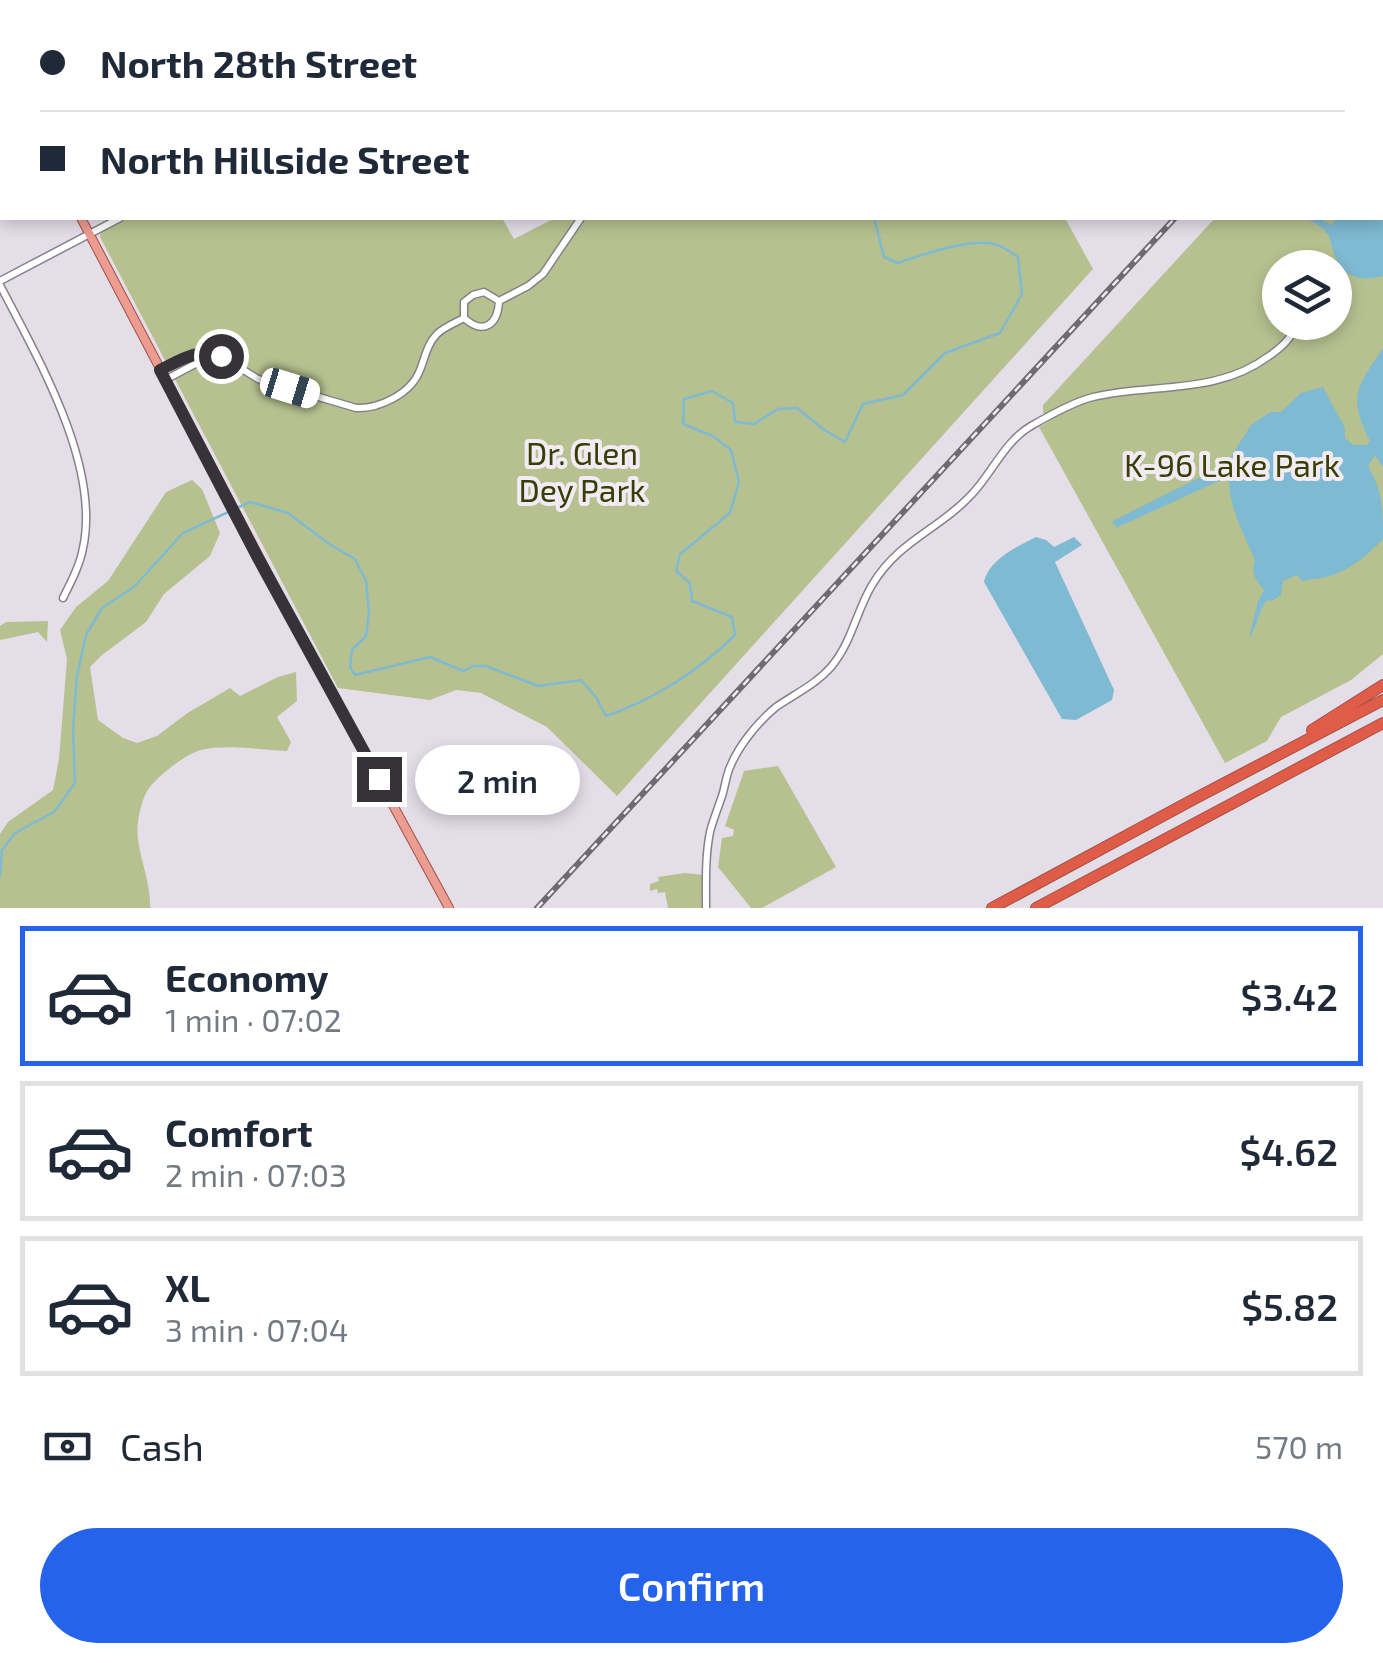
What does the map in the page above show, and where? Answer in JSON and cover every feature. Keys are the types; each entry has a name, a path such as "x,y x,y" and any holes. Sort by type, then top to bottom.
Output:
{"highway":[{"path":"1268,760 1383,685"},
{"path":"992,908 1383,700"},
{"path":"1036,908 1383,723"}],"main road":[{"path":"82,220 245,533 450,908"}],"street":[{"path":"63,598 84,546 84,486 44,370 0,283 116,220"},
{"path":"499,301 543,274 581,220"},
{"path":"464,318 464,302 473,294 484,292 499,301"},
{"path":"464,318 486,326 494,322 499,301"},
{"path":"160,370 205,352 221,356 258,378 370,409 409,388 434,336 464,318"},
{"path":"706,908 710,832 730,767 756,726 831,667 849,640 870,588 906,544 970,496 1014,439 1030,426 1091,398 1194,385 1237,374 1260,363 1287,340"},
{"path":"165,380 197,362 221,356"}],"green space":[{"name":"Dr. Glen Dey Park","path":"124,220 503,220 514,239 551,220 1066,220 1093,269 617,796 547,727 481,693 456,690 430,700 338,688 100,237 101,232"},
{"name":"K-96 Lake Park","path":"1213,220 1383,220 1383,654 1351,680 1281,717 1267,741 1225,763 1039,427 1048,422 1043,405"},
{"path":"192,480 202,489 220,533 210,556 164,594 146,622 90,667 98,720 137,743 157,736 230,688 240,696 296,672 297,701 277,717 291,742 287,751 233,747 201,750 178,762 150,787 140,809 138,833 150,908 0,908 0,834 8,822 53,790 67,659 60,630 76,607 108,581 166,492"},
{"path":"48,621 47,642 38,632 0,640 0,626 6,622"},
{"path":"778,766 836,867 762,908 751,908 718,867 722,838 733,836 734,830 725,826 744,771"},
{"path":"703,875 703,908 668,908 665,892 650,891 650,884 659,881 658,877"}],"water":[{"path":"1309,220 1331,225 1335,220 1383,220 1383,276 1352,276 1352,250 1333,250 1324,230"},
{"path":"1383,348 1383,467 1375,455 1368,466 1381,501 1383,539 1358,562 1335,574 1302,581 1297,575 1283,581 1281,595 1267,600 1249,638 1264,590 1255,576 1255,560 1235,512 1229,482 1221,480 1116,528 1112,524 1226,464 1251,425 1270,412 1281,412 1301,393 1323,387 1345,428 1345,438 1354,445 1367,445 1370,441 1359,413 1358,393"},
{"path":"1036,537 1054,547 1074,537 1082,545 1055,562 1114,690 1112,700 1076,720 1062,719 984,582 997,561"}],"waterway":[{"path":"0,876 2,850 15,833 54,812 75,783 77,676 86,635 102,608 134,587 183,533 250,502 288,513 355,559 366,581 369,613 366,636 352,650 350,667 355,675 430,657 463,671 486,666 538,686 581,680 606,716 658,693 706,661 735,635 732,617 692,601 690,583 676,571 680,554 730,513 739,482 731,450 713,436 683,424 684,399 712,391 733,403 735,422 754,424 778,409 797,408 845,442 863,404 903,395 945,353 1000,333 1022,294 1018,257 1002,247 987,243 961,245 898,263 884,257 876,220"}],"railway":[{"path":"537,908 1173,220"}],"route":[{"path":"221,356 193,354 160,370 379,779"}]}
